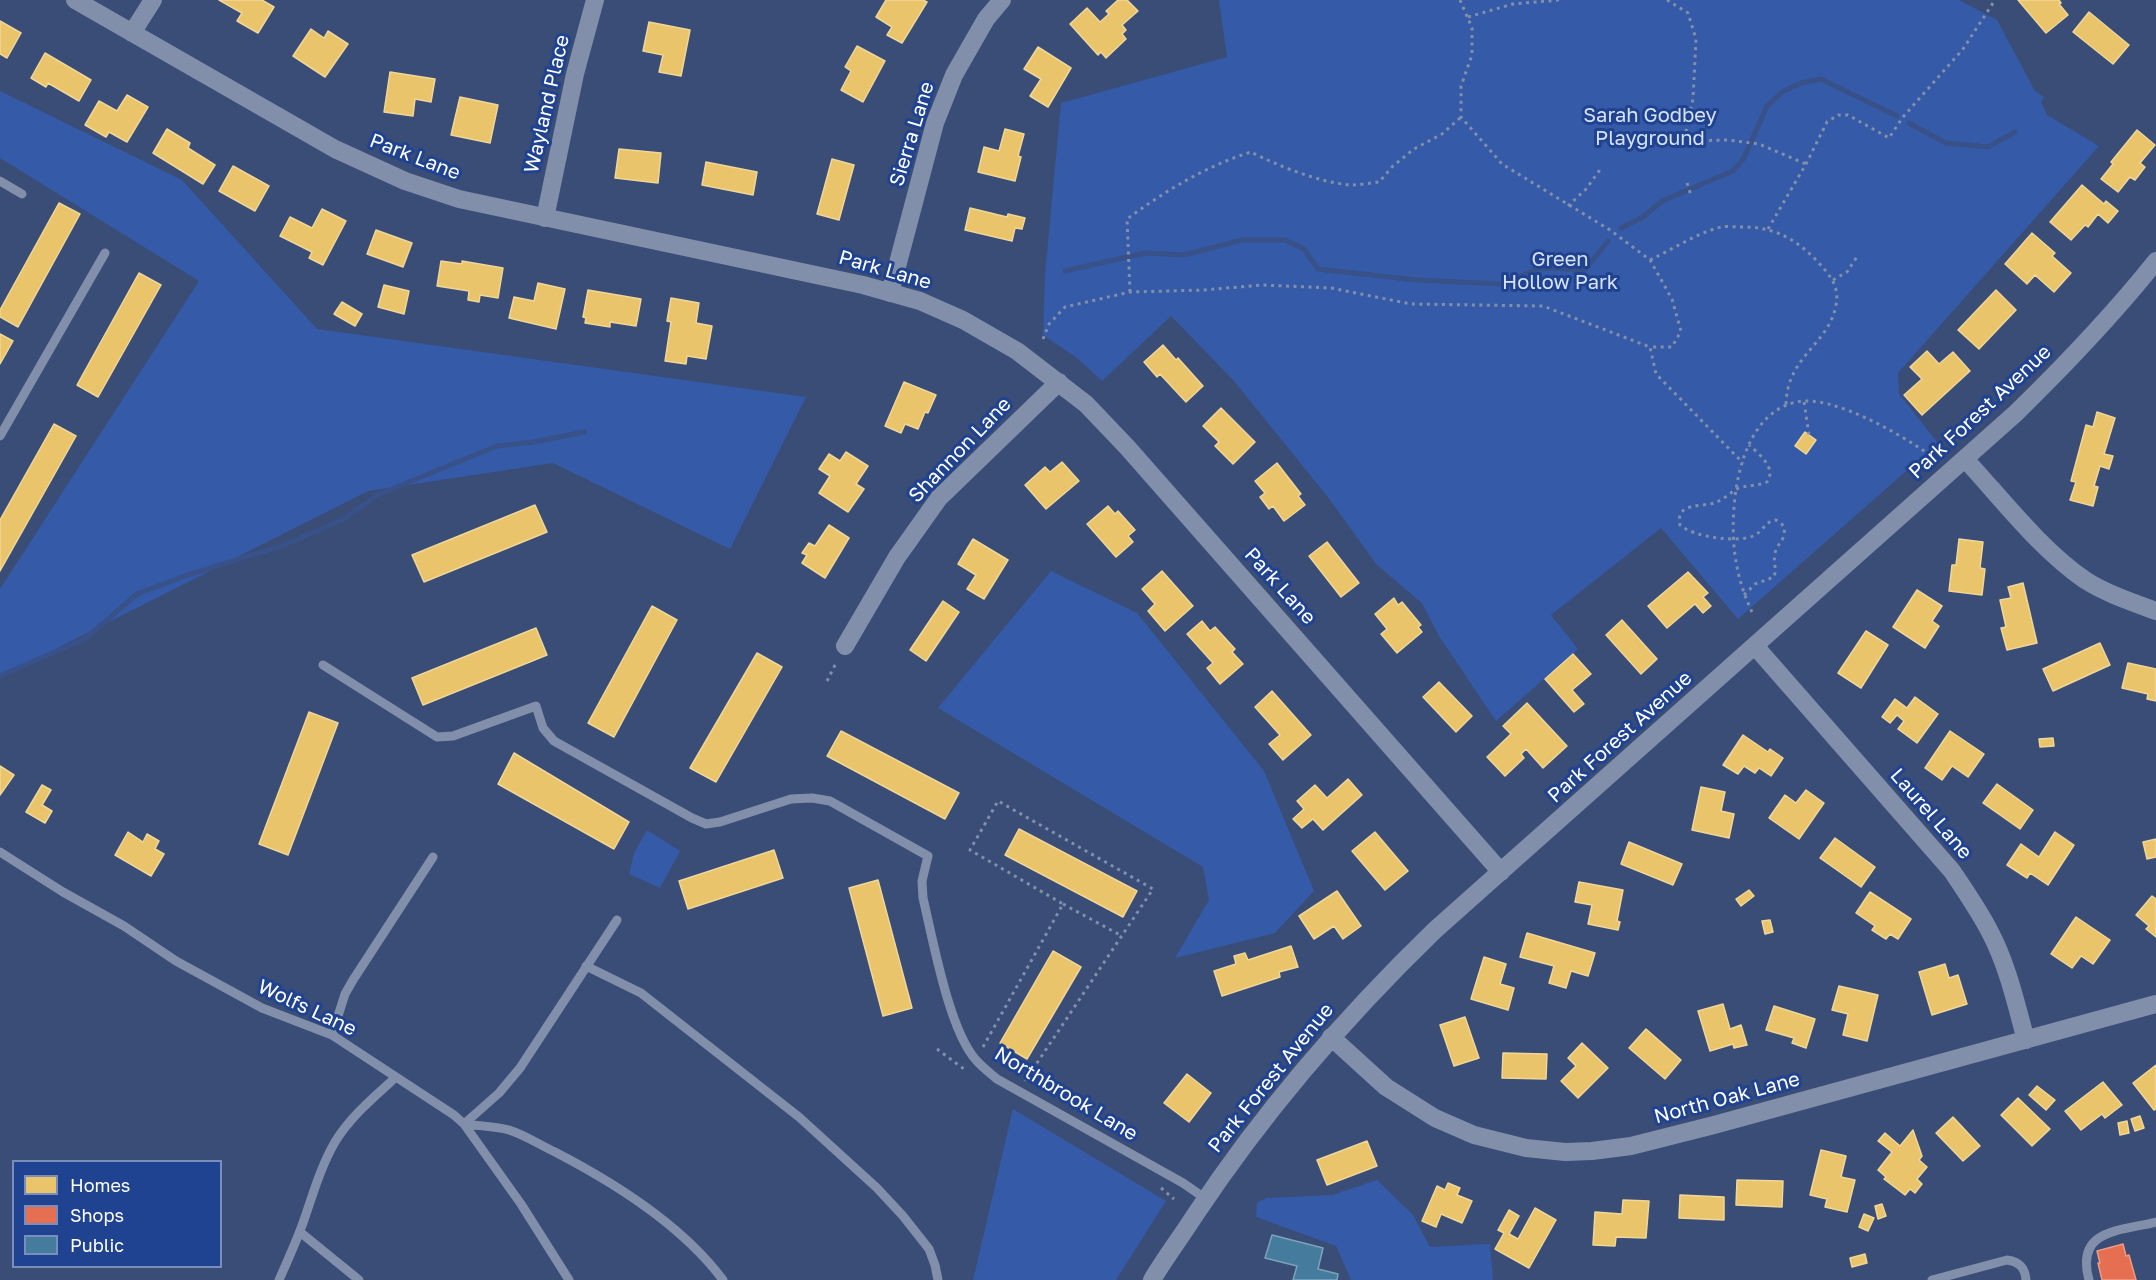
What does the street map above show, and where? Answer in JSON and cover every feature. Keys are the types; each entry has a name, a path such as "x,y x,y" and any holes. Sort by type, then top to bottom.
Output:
{"street":[{"name":"Park Lane","path":"75,0 335,149 405,181 459,199 863,285 920,301 963,320 1017,351 1086,404 1127,447 1501,872"},
{"path":"132,33 153,0"},
{"name":"Wayland Place","path":"545,218 575,74 595,0"},
{"name":"Sierra Lane","path":"890,293 935,123 954,75 987,19 1002,0"},
{"name":"Park Forest Avenue","path":"1152,1280 1227,1167 1275,1104 1331,1037 1391,973 1435,930 2016,413 2064,366 2156,261"},
{"name":"Shannon Lane","path":"844,646 897,557 939,498 1059,382"},
{"path":"1965,459 2052,553 2085,579 2112,595 2156,611"},
{"name":"Laurel Lane","path":"1755,646 1952,871 1978,909 1992,936 2009,978 2026,1040"},
{"name":"North Oak Lane","path":"1331,1037 1386,1087 1435,1118 1474,1135 1526,1148 1565,1152 1592,1151 1631,1146 1714,1125 2156,1004"}],"lane":[{"path":"0,181 22,194"},
{"path":"0,436 105,253"},
{"name":"Northbrook Lane","path":"323,665 437,736 453,736 536,706 543,728 554,741 706,824 720,822 791,799 812,798 830,801 928,856 922,881 922,898 951,1010 962,1039 976,1060 997,1078 1184,1183 1206,1199"},
{"name":"Wolfs Lane","path":"0,852 63,892 124,926 176,961 252,1003 296,1023 332,1035 454,1115 464,1124 521,1204 569,1280"},
{"path":"332,1035 345,994 353,980 434,857"},
{"path":"464,1124 511,1080 617,920"},
{"path":"586,966 641,993 799,1118 877,1188 903,1216 929,1249 938,1280"},
{"path":"279,1280 300,1232 327,1157 336,1140 369,1102 395,1078"},
{"path":"464,1124 508,1129 596,1173 668,1225 696,1249 723,1280"},
{"path":"2089,1280 2085,1256 2092,1242 2103,1235 2156,1222"},
{"path":"300,1232 359,1280"},
{"path":"1932,1280 2007,1260 2016,1261 2022,1266 2026,1280"}],"path":[{"path":"1043,339 1049,324 1065,307 1130,292 1204,290 1262,285 1330,288 1411,304 1543,306 1650,347 1672,346 1680,331 1672,299 1650,260 1610,230 1502,164 1461,117 1461,86 1472,55 1472,28 1460,0"},
{"path":"1468,17 1513,4 1559,0"},
{"path":"1667,0 1688,13 1696,39 1694,99 1684,141 1742,141 1759,144 1806,164"},
{"path":"1768,229 1806,164 1827,122 1838,115 1848,115 1889,138 1903,117 1963,49 1995,0"},
{"path":"1130,292 1126,219 1161,194 1229,159 1251,152 1304,175 1350,185 1379,182 1407,154 1442,134 1461,117"},
{"path":"1568,206 1586,189 1602,167"},
{"path":"1687,183 1691,195"},
{"path":"1650,260 1722,227 1768,229 1792,239 1815,259 1833,280 1837,295 1832,319 1793,374 1786,394 1786,406"},
{"path":"1833,280 1847,272 1858,255"},
{"path":"1650,347 1656,374 1743,463"},
{"path":"1752,612 1739,577 1732,517 1743,463 1749,445 1762,422 1780,408 1798,402 1824,404 1881,424 1930,454"},
{"path":"1804,402 1809,435"},
{"path":"1744,595 1755,584 1774,577 1777,566 1775,552 1784,537 1784,526 1776,520 1770,521 1752,537 1734,539 1692,532 1680,525 1679,520 1681,514 1691,506 1718,502 1736,489 1767,482 1770,478 1766,462 1749,445"},
{"path":"827,681 844,646"},
{"path":"1019,1090 1122,936 1153,889 998,801 970,850 1122,936"},
{"path":"976,1060 1064,904"}],"green space":[{"name":"Green Hollow Park","path":"1219,0 1959,0 1997,20 2035,91 2044,97 2041,102 2047,115 2099,146 1898,373 1899,394 1938,443 1738,619 1661,528 1551,615 1578,649 1496,721 1439,636 1422,603 1377,565 1327,496 1234,381 1171,316 1102,381 1077,358 1043,335 1045,274 1061,103 1227,57"},
{"path":"0,91 182,180 317,329 806,397 730,549 553,463 368,491 0,677 0,589 199,281 0,158"},
{"path":"1051,571 1137,613 1264,771 1314,891 1275,933 1175,958 1209,900 1203,867 938,708"},
{"path":"647,830 680,851 660,888 629,874 634,853"},
{"path":"1013,1109 1166,1201 1116,1280 973,1280"},
{"path":"1377,1180 1413,1215 1430,1247 1490,1244 1493,1280 1351,1280 1336,1246 1256,1217 1257,1203 1266,1198 1332,1195"}],"building: Homes":[{"path":"219,0 262,0 274,7 258,33 237,21 242,13"},
{"path":"886,0 923,0 927,2 902,43 887,35 892,27 876,17"},
{"path":"1118,0 1127,0 1138,11 1122,25 1126,30 1122,34 1126,39 1106,58 1101,52 1098,55 1070,24 1087,8 1100,22 1109,14 1106,11"},
{"path":"2018,0 2059,0 2061,3 2059,4 2068,15 2046,33"},
{"path":"2089,12 2129,45 2113,64 2073,32"},
{"path":"0,21 21,33 7,58 0,54"},
{"path":"649,22 690,30 681,76 659,72 663,55 643,51"},
{"path":"311,29 324,38 328,31 348,44 325,77 293,56"},
{"path":"857,46 885,61 863,102 841,90 851,71 845,67"},
{"path":"1038,47 1071,68 1048,107 1030,96 1041,79 1024,69"},
{"path":"45,53 91,80 79,101 48,83 46,87 31,78"},
{"path":"390,72 435,79 431,102 415,99 413,116 384,112"},
{"path":"127,95 148,107 127,142 109,132 106,137 85,125 99,101 117,111"},
{"path":"460,97 498,105 490,143 451,135"},
{"path":"167,129 190,143 188,148 215,165 203,184 153,153"},
{"path":"1005,129 1024,134 1015,181 978,172 984,147 999,151"},
{"path":"2137,130 2155,145 2140,163 2145,167 2135,180 2130,177 2118,192 2101,179 2113,164 2111,162"},
{"path":"619,149 661,153 658,183 615,178"},
{"path":"832,159 854,165 839,220 817,214"},
{"path":"706,162 757,172 753,195 702,185"},
{"path":"233,166 269,186 255,211 219,191"},
{"path":"2082,185 2104,204 2106,201 2118,211 2108,223 2098,214 2088,227 2085,225 2071,240 2050,222"},
{"path":"59,203 80,214 18,327 0,317 0,310"},
{"path":"970,208 1007,217 1008,214 1025,218 1022,229 1015,228 1012,241 965,230"},
{"path":"322,209 346,221 323,265 309,258 312,252 280,236 290,217 312,228"},
{"path":"376,230 412,243 403,267 367,254"},
{"path":"2032,233 2055,253 2052,256 2071,273 2054,292 2035,275 2027,284 2005,264"},
{"path":"441,261 462,264 462,261 503,268 498,298 480,295 479,302 468,300 469,291 437,286"},
{"path":"139,273 161,285 98,397 77,385"},
{"path":"538,283 565,289 556,329 509,318 514,297 534,301"},
{"path":"384,285 409,291 404,314 378,307"},
{"path":"588,290 641,299 636,326 610,322 610,327 585,323 586,318 583,317"},
{"path":"1996,290 2016,310 1979,349 1958,330"},
{"path":"671,298 699,303 696,323 712,326 706,359 687,356 686,364 665,361 671,322 667,321"},
{"path":"342,302 362,314 355,326 334,314"},
{"path":"0,334 13,341 0,364"},
{"path":"1163,345 1203,386 1186,402 1160,374 1157,377 1144,362"},
{"path":"1927,351 1939,364 1953,352 1970,371 1922,415 1904,395 1922,379 1910,367"},
{"path":"904,382 936,395 918,429 905,424 901,433 885,426"},
{"path":"1221,408 1255,442 1233,464 1215,446 1219,442 1203,426"},
{"path":"2097,412 2115,418 2104,454 2113,456 2109,469 2100,466 2094,486 2098,487 2093,506 2070,500 2076,482 2071,481 2086,425 2093,427"},
{"path":"54,424 76,436 0,571 0,520"},
{"path":"1805,432 1816,440 1806,454 1795,446"},
{"path":"846,452 868,466 856,484 864,489 848,512 819,493 830,476 819,469 829,454 840,461"},
{"path":"1062,462 1079,481 1046,509 1025,485 1045,467 1050,472"},
{"path":"1277,463 1301,494 1298,496 1305,505 1284,521 1273,506 1269,509 1260,497 1265,493 1255,481"},
{"path":"535,505 547,532 424,582 412,555"},
{"path":"1108,506 1115,514 1118,511 1135,530 1128,536 1133,542 1116,557 1087,524"},
{"path":"829,525 849,538 825,578 802,563 807,555 802,553 809,543 815,546"},
{"path":"973,539 1008,560 984,599 967,589 976,575 958,564"},
{"path":"1959,539 1983,542 1980,568 1985,569 1982,595 1949,591 1952,565 1956,565"},
{"path":"1327,542 1359,583 1341,597 1309,556"},
{"path":"1162,571 1193,606 1165,631 1148,611 1155,604 1142,589"},
{"path":"1688,572 1708,593 1703,597 1711,606 1703,613 1695,604 1667,628 1648,606"},
{"path":"2023,583 2037,643 2007,650 2001,628 2006,627 2000,600 2011,598 2008,587"},
{"path":"1917,590 1942,606 1932,621 1939,626 1925,648 1893,627"},
{"path":"1394,598 1398,605 1402,602 1421,625 1418,627 1422,632 1397,653 1381,634 1387,629 1375,614"},
{"path":"943,601 959,612 926,661 910,650"},
{"path":"652,606 677,620 614,737 588,723"},
{"path":"1622,620 1657,659 1641,674 1606,635"},
{"path":"1202,621 1210,631 1215,627 1235,649 1232,652 1243,664 1220,684 1207,668 1213,663 1187,634"},
{"path":"536,628 547,655 423,705 412,678"},
{"path":"1866,631 1888,645 1861,688 1838,673"},
{"path":"2100,643 2110,665 2053,691 2043,669"},
{"path":"757,653 782,667 716,782 690,768"},
{"path":"1573,654 1591,674 1572,690 1584,704 1574,712 1545,679"},
{"path":"2128,663 2156,669 2156,701 2147,699 2148,694 2122,688"},
{"path":"1439,682 1472,716 1456,732 1423,697"},
{"path":"1272,691 1311,735 1283,760 1269,744 1280,735 1255,707"},
{"path":"1915,697 1938,714 1917,743 1898,729 1904,721 1897,715 1890,723 1882,717 1895,699 1907,708"},
{"path":"1527,703 1567,746 1543,768 1526,749 1521,754 1524,758 1505,776 1487,757 1511,734 1503,726"},
{"path":"309,712 338,723 288,855 259,844"},
{"path":"841,731 959,793 945,819 827,756"},
{"path":"1950,731 1984,754 1968,777 1952,766 1942,780 1925,768"},
{"path":"1743,735 1768,752 1770,749 1783,758 1771,776 1759,768 1755,773 1744,766 1738,774 1723,765"},
{"path":"2053,738 2054,746 2040,747 2039,739"},
{"path":"514,753 629,822 614,849 498,784"},
{"path":"0,766 14,775 0,795"},
{"path":"1348,779 1362,795 1323,830 1313,819 1302,828 1293,819 1304,809 1297,801 1315,785 1327,798"},
{"path":"1997,784 2033,810 2020,829 1983,803"},
{"path":"42,785 51,790 42,805 52,811 45,823 26,812"},
{"path":"1701,787 1725,792 1721,811 1734,814 1729,838 1692,830"},
{"path":"1806,790 1824,803 1799,839 1769,818 1785,795 1796,803"},
{"path":"1019,829 1137,891 1123,917 1005,855"},
{"path":"128,832 143,842 147,834 159,841 155,849 164,854 151,876 115,855"},
{"path":"1375,832 1408,871 1385,890 1352,851"},
{"path":"2055,832 2074,845 2048,885 2030,873 2027,878 2007,865 2021,844 2039,857"},
{"path":"1835,838 1875,867 1861,887 1820,858"},
{"path":"2156,839 2156,857 2147,859 2143,842"},
{"path":"1629,842 1682,864 1673,885 1621,864"},
{"path":"774,850 783,878 688,909 679,881"},
{"path":"878,880 912,1008 883,1016 849,888"},
{"path":"1579,882 1623,890 1617,921 1620,922 1618,930 1588,924 1592,905 1575,902"},
{"path":"1749,890 1754,896 1741,906 1736,899"},
{"path":"1337,891 1361,926 1343,939 1334,926 1314,939 1299,916"},
{"path":"1870,892 1911,919 1898,939 1890,934 1886,939 1872,930 1875,926 1856,913"},
{"path":"2152,896 2156,899 2156,937 2146,929 2149,926 2136,915"},
{"path":"2076,917 2110,940 2093,964 2081,956 2072,968 2051,954"},
{"path":"1770,920 1773,932 1765,934 1762,921"},
{"path":"1527,933 1595,953 1588,976 1571,971 1566,988 1549,983 1554,966 1520,957"},
{"path":"1291,946 1298,967 1279,972 1280,977 1222,996 1214,971 1236,964 1234,956 1245,953 1248,960"},
{"path":"1053,951 1081,967 1027,1059 1000,1043"},
{"path":"1484,957 1506,964 1500,984 1514,988 1508,1010 1471,999"},
{"path":"1945,964 1949,978 1958,975 1967,1004 1932,1015 1919,972"},
{"path":"1839,986 1878,995 1867,1041 1843,1035 1848,1014 1832,1010"},
{"path":"1723,1004 1730,1029 1741,1025 1747,1045 1734,1048 1733,1044 1710,1051 1698,1011"},
{"path":"1774,1006 1815,1019 1806,1048 1792,1043 1794,1038 1766,1030"},
{"path":"1465,1017 1479,1058 1454,1066 1440,1025"},
{"path":"1646,1029 1681,1060 1665,1079 1629,1048"},
{"path":"1582,1043 1608,1068 1578,1098 1561,1081 1576,1066 1568,1058"},
{"path":"1503,1053 1547,1054 1546,1079 1502,1078"},
{"path":"2156,1065 2156,1109 2154,1110 2133,1083"},
{"path":"1187,1074 1211,1093 1189,1122 1164,1103"},
{"path":"2103,1082 2122,1105 2105,1118 2102,1114 2081,1130 2065,1111"},
{"path":"2037,1086 2055,1100 2046,1110 2029,1095"},
{"path":"2018,1098 2050,1129 2032,1146 2001,1115"},
{"path":"2140,1116 2144,1128 2135,1131 2131,1119"},
{"path":"1953,1117 1980,1146 1963,1161 1936,1133"},
{"path":"2127,1121 2129,1133 2120,1135 2118,1123"},
{"path":"1913,1130 1922,1156 1919,1160 1927,1167 1917,1179 1922,1184 1915,1193 1910,1189 1905,1195 1884,1179 1886,1177 1878,1170 1892,1152 1878,1141 1885,1133 1900,1146"},
{"path":"1367,1141 1377,1166 1327,1185 1317,1160"},
{"path":"1821,1150 1846,1156 1841,1177 1855,1180 1847,1212 1825,1207 1827,1199 1810,1195"},
{"path":"1737,1180 1783,1181 1782,1207 1736,1205"},
{"path":"1448,1183 1460,1188 1457,1195 1472,1201 1462,1223 1441,1214 1436,1227 1422,1221 1437,1186 1445,1190"},
{"path":"1680,1195 1724,1197 1724,1220 1679,1218"},
{"path":"1623,1200 1649,1201 1646,1238 1616,1237 1615,1246 1593,1245 1595,1212 1622,1214"},
{"path":"1882,1204 1886,1216 1878,1219 1875,1206"},
{"path":"1535,1208 1556,1220 1529,1268 1495,1249 1504,1233 1498,1230 1509,1210 1519,1216 1509,1234 1518,1239"},
{"path":"1864,1214 1874,1218 1868,1231 1859,1227"},
{"path":"1865,1254 1867,1263 1852,1267 1850,1258"}],"building: Shops":[{"path":"2123,1244 2126,1256 2129,1255 2136,1280 2102,1280 2097,1251"}],"building: Public":[{"path":"1272,1235 1323,1248 1318,1269 1338,1274 1337,1280 1293,1280 1297,1266 1265,1258"}],"waterway":[{"path":"1621,228 1643,217 1662,201 1733,171 1744,158 1767,106 1782,92 1801,83 1821,79 1897,116"},
{"path":"1909,123 1946,143 1988,147 2015,132"},
{"path":"1065,271 1145,253 1184,255 1242,240 1285,240 1304,249 1318,269 1417,280 1502,284 1537,269 1584,271 1608,241"},
{"path":"0,676 85,639 137,594 185,576 284,545 342,520 377,495 497,446 585,432"}],"park label":[{"name":"Sarah Godbey Playground","path":"1650,128"}]}
